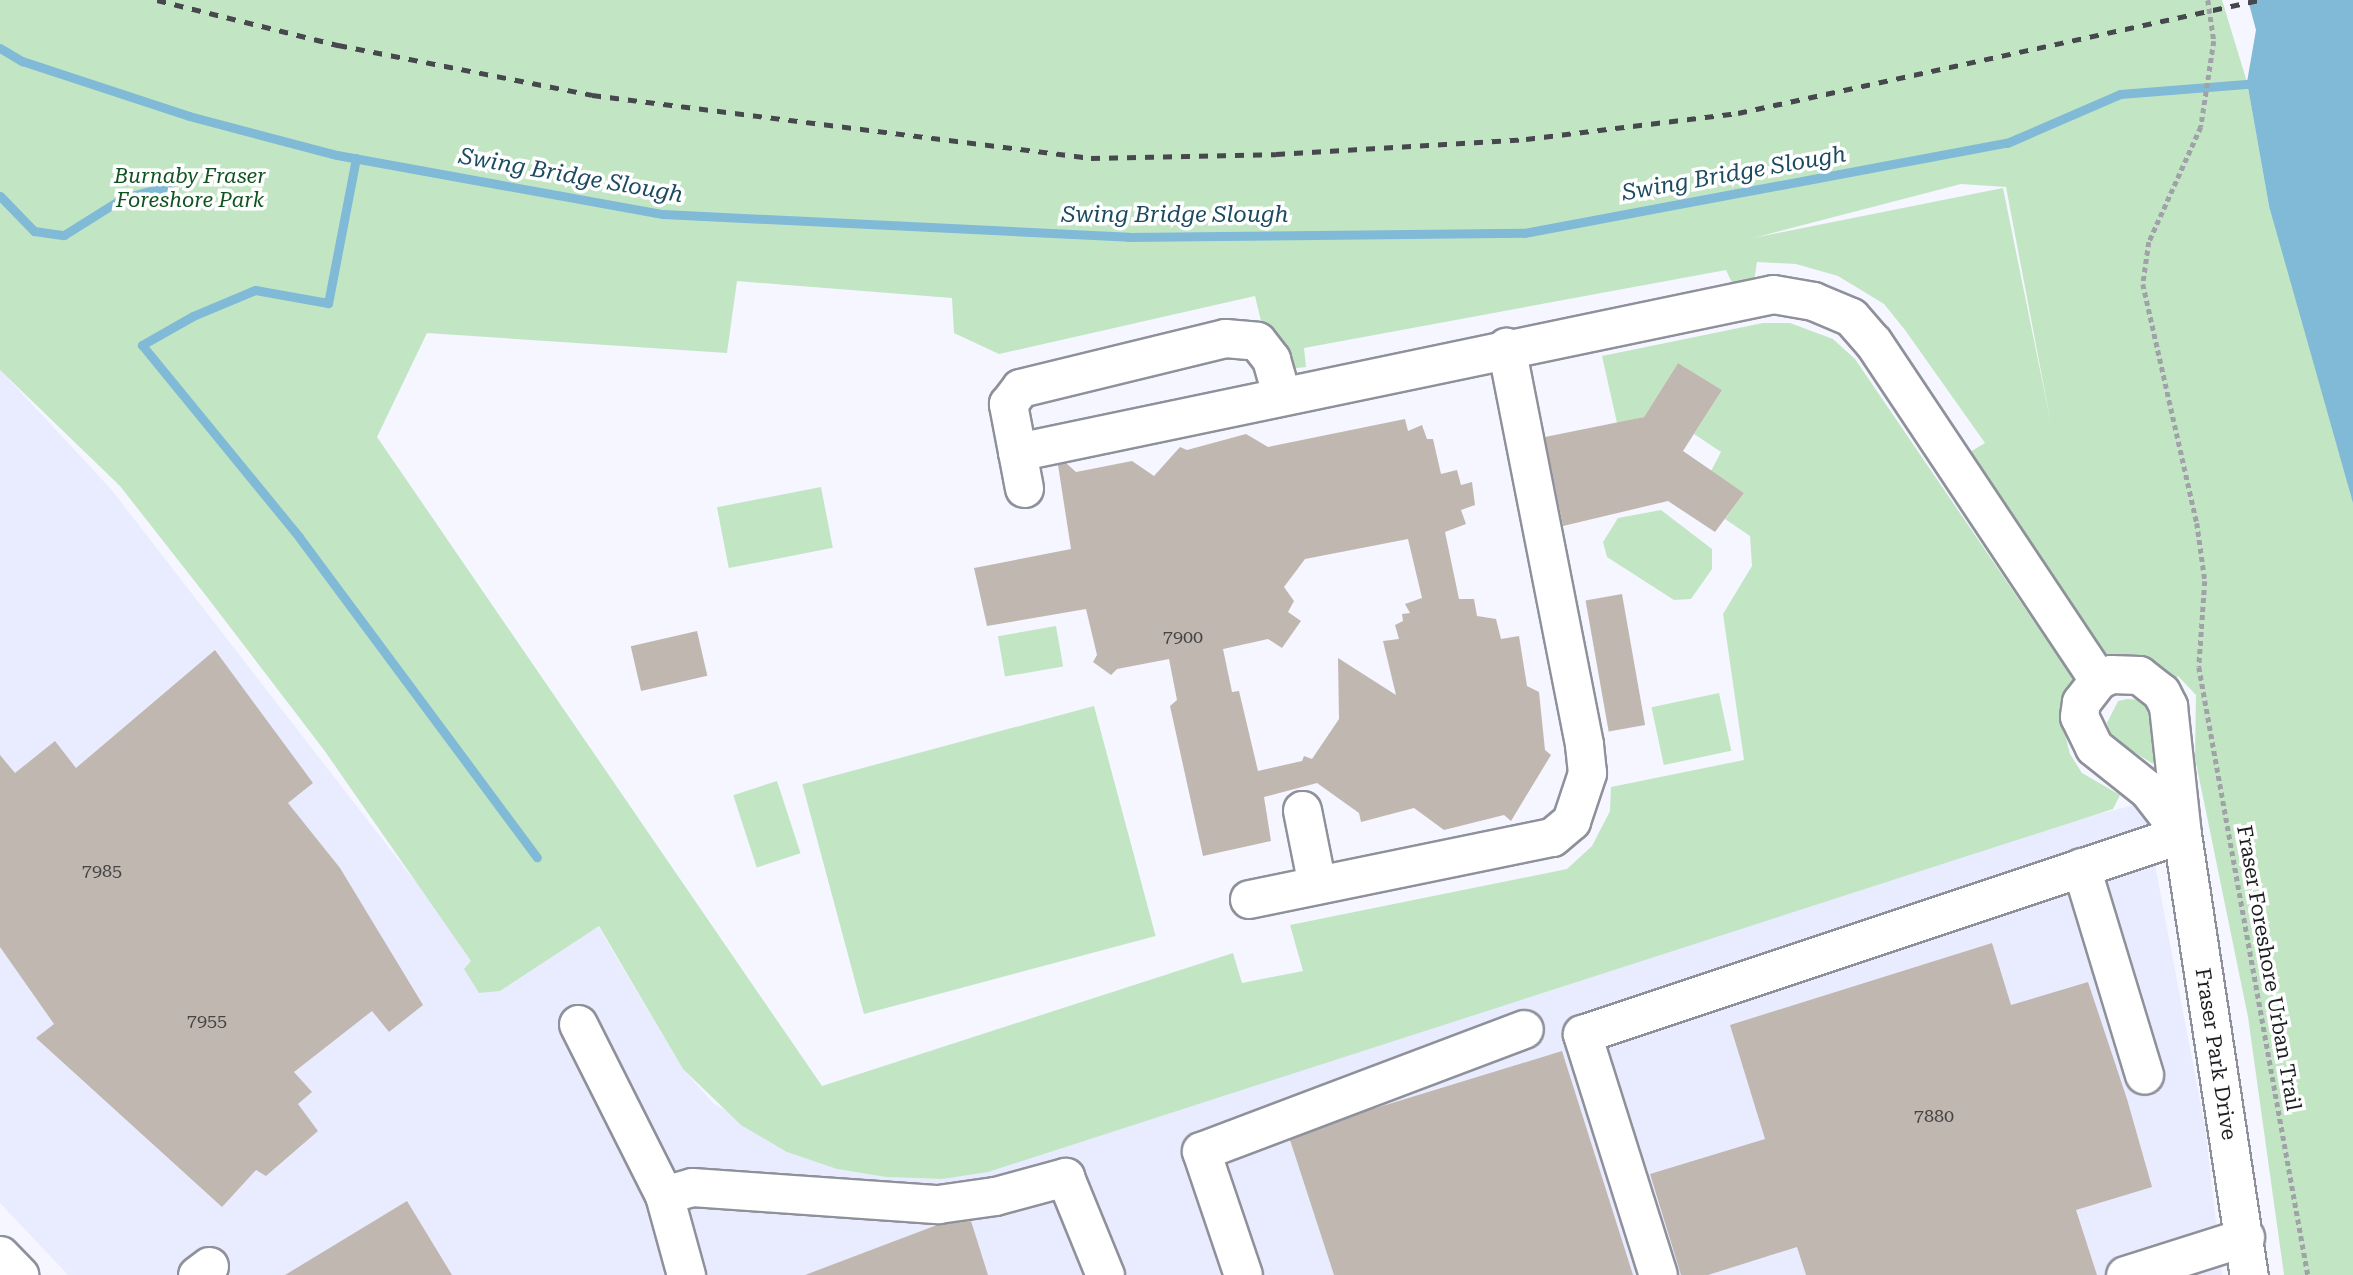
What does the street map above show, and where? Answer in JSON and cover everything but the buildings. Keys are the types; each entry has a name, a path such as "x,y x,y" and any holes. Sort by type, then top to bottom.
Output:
{"street":[{"path":"1017,452 1506,347 1773,294 1813,301 1851,317 1873,342 2098,680"},
{"path":"1024,488 1008,404 1020,388 1225,338 1257,341 1271,359 1281,396"},
{"path":"1249,899 1552,837 1571,821 1581,798 1587,773 1584,744 1506,347"},
{"name":"Fraser Park Drive","path":"2182,834 2148,790 2094,747 2089,738 2079,716 2081,702 2098,680 2111,674 2139,675 2161,692 2168,706 2182,834 2249,1275"},
{"path":"1302,810 1317,885"},
{"path":"1658,1275 1582,1034 2182,834"},
{"path":"2081,867 2144,1075"},
{"path":"578,1024 664,1195 686,1275"},
{"path":"1243,1275 1201,1151 1524,1029"},
{"path":"664,1195 692,1187 938,1205 995,1196 1065,1177 1105,1275"},
{"path":"2125,1275 2245,1237"},
{"path":"0,1255 19,1275"}],"path":[{"name":"Fraser Foreshore Urban Trail","path":"2208,0 2214,41 2201,127 2149,242 2143,284 2199,534 2205,614 2199,667 2308,1275"}],"shaded area":[{"path":"0,370 110,488 500,991 598,926 683,1069 714,1104 837,1169 886,1177 942,1179 2064,823 2138,804 2147,823 2205,1127 2222,1275 68,1275 0,1203"}],"green space":[{"name":"Burnaby Fraser Foreshore Park","path":"0,0 2222,0 2247,82 2269,206 2353,360 2353,1275 2284,1275 2248,1017 2195,758 2196,695 2178,676 2175,679 2155,666 2109,658 2098,652 1965,455 1985,443 1884,304 1838,276 1796,264 1757,262 1753,288 1735,289 1726,270 1304,348 1306,367 1273,371 1255,296 999,354 954,333 952,298 737,281 727,353 427,333 377,437 822,1086 1233,953 1242,983 1303,971 1290,925 1567,869 1592,846 1610,811 1611,787 1744,760 1723,614 1752,566 1750,536 1725,519 1744,493 1711,471 1721,452 1694,434 1722,390 1678,363 1644,417 1617,423 1602,356 1763,323 1790,323 1833,339 1855,359 2075,682 2064,730 2070,754 2082,773 2120,795 2113,809 988,1172 942,1179 886,1177 837,1169 787,1152 741,1125 683,1069 599,926 500,991 479,993 464,969 471,961 324,750 207,597 120,486 0,370","holes":["1961,184 2006,187 2051,424 2003,188 1753,238"]},
{"path":"821,487 833,548 729,568 717,507"},
{"path":"1661,510 1712,549 1712,569 1691,599 1674,600 1607,557 1603,542 1618,518"},
{"path":"1056,626 1063,666 1005,677 998,636"},
{"path":"1719,693 1731,751 1664,765 1652,707"},
{"path":"2145,700 2157,755 2153,764 2111,737 2107,723 2118,701"},
{"path":"1094,706 1156,936 864,1014 802,784"},
{"path":"777,781 800,853 757,867 733,795"}],"water":[{"path":"2248,0 2353,0 2353,503 2269,206 2247,82 2256,30"}],"waterway":[{"name":"Swing Bridge Slough","path":"0,48 22,61 189,116 337,155 663,214 1128,237 1524,233 2007,143 2120,94 2259,83"},
{"path":"356,158 328,303 255,290 193,316 142,345 299,537 537,857"},
{"path":"0,196 34,231 64,235 123,198 169,186"}],"railway":[{"path":"157,0 338,45 592,95 1091,158 1276,154 1526,139 1738,113 2259,0"}]}
